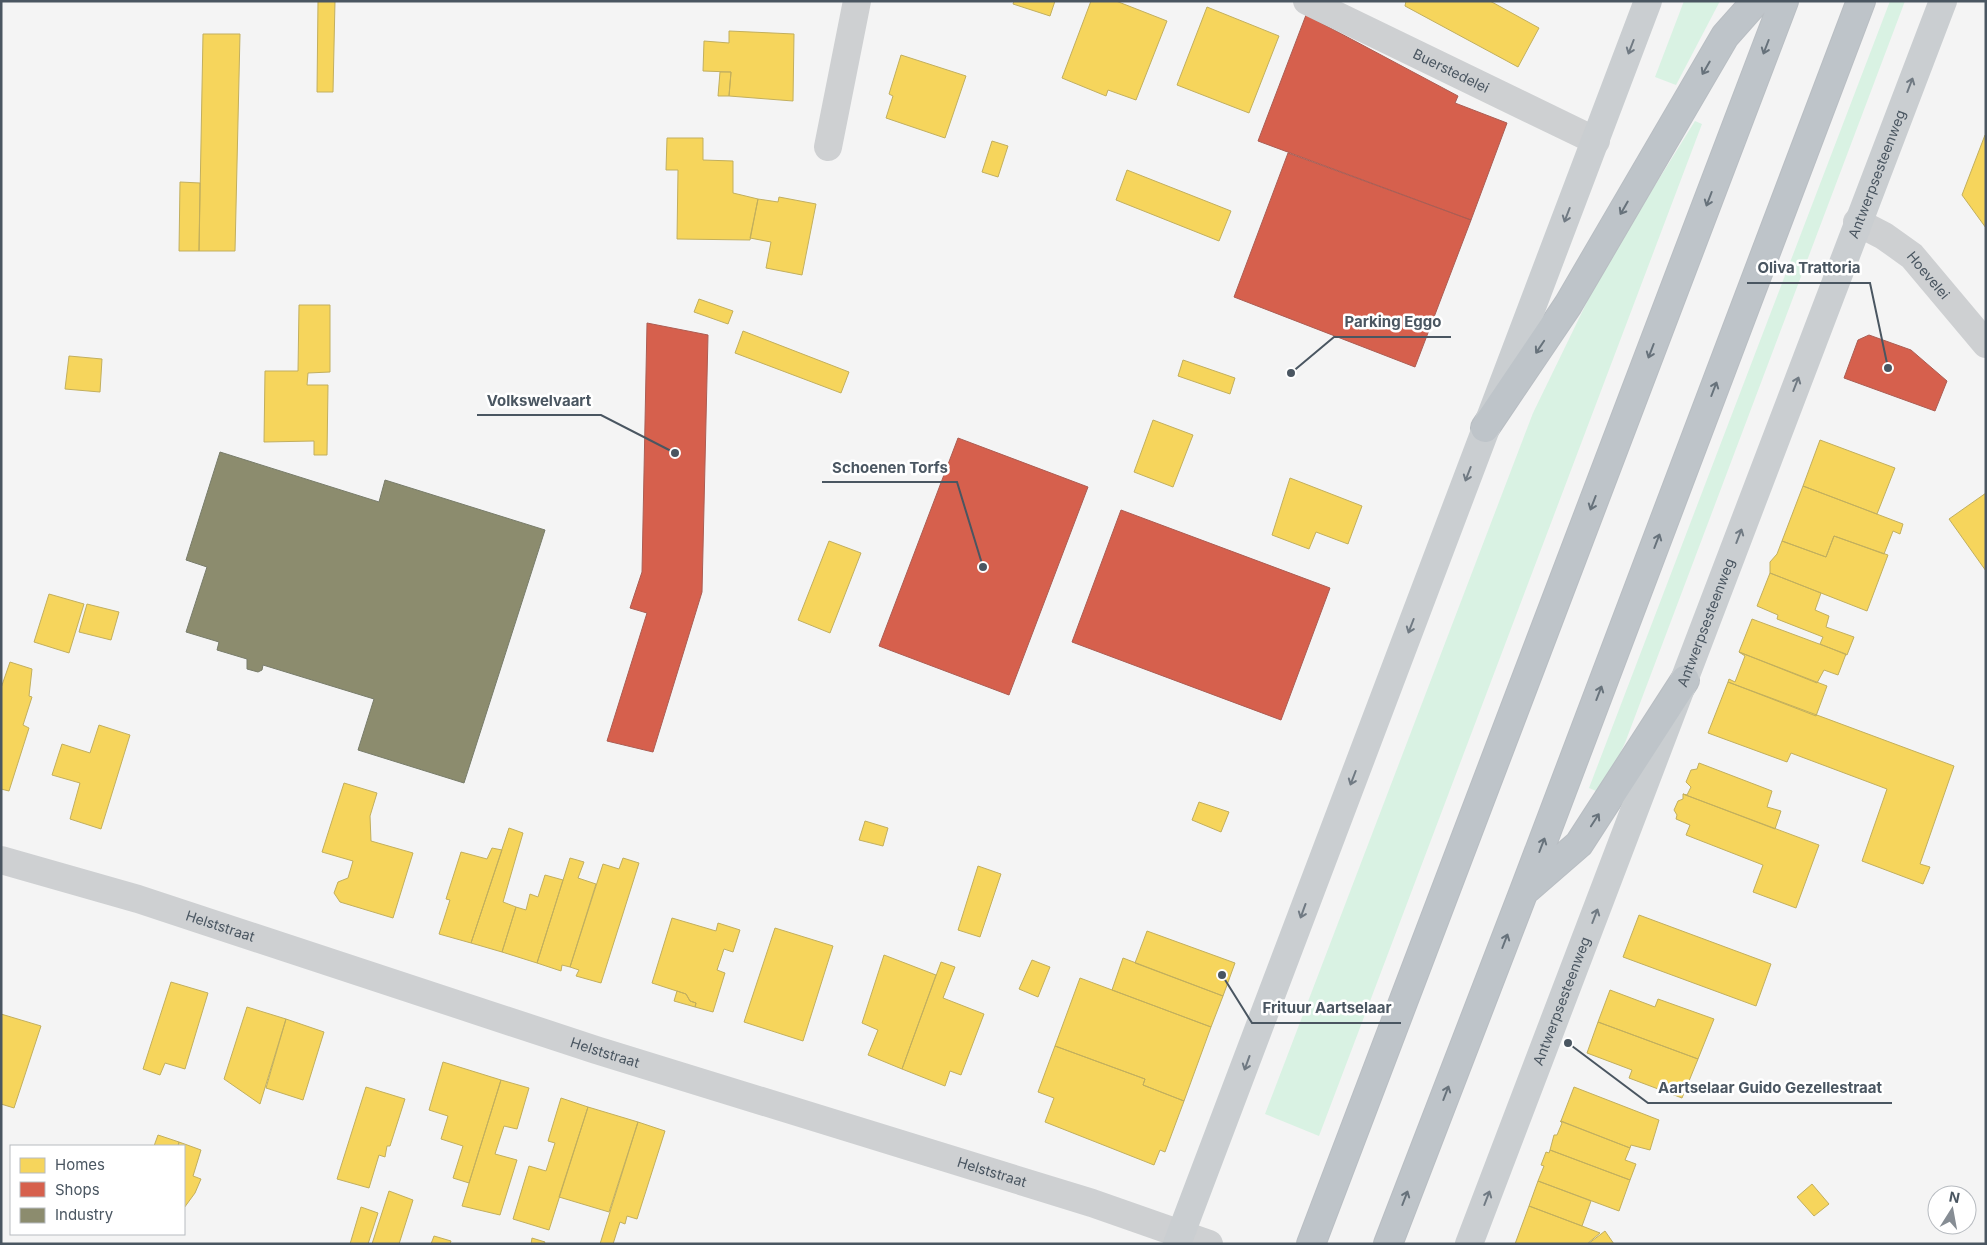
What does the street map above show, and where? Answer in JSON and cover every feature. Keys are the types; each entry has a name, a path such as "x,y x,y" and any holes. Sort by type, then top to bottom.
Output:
{"highway":[{"path":"1485,428 1568,305 1725,36 1756,1"},
{"path":"1312,1244 1784,1"},
{"path":"1388,1244 1524,891 1860,1"},
{"path":"1524,891 1579,844 1685,680"}],"main road":[{"path":"1179,1239 1648,1"},
{"name":"Antwerpsesteenweg","path":"1469,1244 1685,680 1857,222 1943,1"}],"street":[{"path":"828,147 857,1"},
{"name":"Buerstedelei","path":"1307,1 1596,141"},
{"name":"Hoevelei","path":"1857,222 1884,236 1912,256 1986,344"},
{"name":"Helststraat","path":"1,860 138,899 596,1050 1092,1203 1179,1239 1209,1244"}],"green space":[{"path":"1684,1 1720,1 1676,85 1655,77"},
{"path":"1890,1 1905,1 1625,743 1601,793 1589,788"},
{"path":"1695,121 1702,124 1319,1136 1265,1114 1533,413 1603,269"}],"building: Homes":[{"path":"318,1 335,1 333,92 317,92"},
{"path":"1014,1 1055,1 1050,16 1013,4"},
{"path":"1091,1 1116,1 1167,21 1136,100 1108,90 1106,96 1062,78"},
{"path":"1406,1 1490,1 1539,28 1518,67 1405,6"},
{"path":"1207,7 1279,36 1249,113 1177,85"},
{"path":"729,31 794,34 793,101 729,96 731,72 703,71 704,41 729,43"},
{"path":"203,34 240,34 235,251 199,251"},
{"path":"901,55 966,76 945,138 886,118 893,96 889,94"},
{"path":"720,72 731,72 729,96 718,96"},
{"path":"1986,135 1986,228 1962,195"},
{"path":"667,138 703,138 703,160 733,161 733,193 758,199 750,240 677,239 678,170 666,170"},
{"path":"992,141 1008,146 998,177 982,172"},
{"path":"1127,170 1231,211 1219,241 1116,200"},
{"path":"180,182 200,183 199,251 179,251"},
{"path":"779,197 816,204 802,275 766,268 771,242 750,238 758,199 778,202"},
{"path":"699,299 733,311 728,324 694,312"},
{"path":"299,305 330,305 330,372 308,373 307,385 328,385 327,455 314,455 314,441 264,442 265,371 298,371"},
{"path":"743,331 849,372 841,393 735,353"},
{"path":"69,356 102,359 100,392 65,389"},
{"path":"1183,360 1235,378 1230,394 1178,376"},
{"path":"1153,420 1193,435 1173,487 1134,472"},
{"path":"1820,440 1895,468 1877,514 1803,486"},
{"path":"1290,478 1362,506 1348,544 1316,532 1309,549 1272,535"},
{"path":"1803,486 1903,524 1900,534 1893,531 1884,554 1834,536 1826,557 1782,541"},
{"path":"1986,493 1986,571 1949,519"},
{"path":"1834,536 1888,555 1867,611 1770,573 1770,562 1777,554 1782,541 1826,557"},
{"path":"829,541 861,553 830,633 798,620"},
{"path":"1770,573 1821,593 1815,610 1829,616 1826,627 1854,637 1847,655 1820,644 1823,637 1777,619 1778,615 1757,606"},
{"path":"49,594 84,604 69,653 34,642"},
{"path":"87,604 119,612 111,640 79,632"},
{"path":"1752,619 1846,654 1838,675 1824,670 1817,683 1739,652"},
{"path":"1739,652 1827,686 1816,716 1728,682 1729,679 1735,682 1745,656"},
{"path":"10,662 32,669 29,696 32,697 23,725 29,728 9,791 1,789 1,688"},
{"path":"1728,682 1954,766 1920,864 1930,867 1923,884 1862,861 1887,789 1791,753 1787,762 1708,733"},
{"path":"99,725 130,735 101,829 70,819 80,783 52,775 62,744 90,753"},
{"path":"1699,763 1772,791 1767,807 1781,811 1775,829 1683,794 1687,795 1691,787 1686,782 1691,770 1697,769"},
{"path":"344,783 377,793 370,816 371,841 413,853 393,918 340,902 334,893 338,882 348,878 353,861 322,852"},
{"path":"1683,794 1819,845 1796,908 1753,892 1763,865 1686,835 1690,825 1676,819 1677,815 1674,810 1678,801 1683,799"},
{"path":"1199,802 1229,812 1221,832 1192,820"},
{"path":"865,821 888,828 883,846 859,840"},
{"path":"509,828 523,833 503,902 516,907 502,952 471,943"},
{"path":"492,848 502,850 471,943 439,934 450,900 446,899 461,852 487,859"},
{"path":"570,858 584,862 578,878 596,884 570,967 562,965 561,971 537,963"},
{"path":"623,858 639,863 601,983 576,976 579,970 570,967 603,864 619,869"},
{"path":"978,866 1001,874 980,937 958,930"},
{"path":"545,875 563,880 537,963 502,952 516,907 526,910 530,894 538,897"},
{"path":"1639,915 1771,964 1756,1006 1623,957"},
{"path":"672,918 716,931 718,923 740,930 733,952 724,949 717,970 725,973 713,1012 695,1007 696,1003 690,1001 686,994 652,983"},
{"path":"775,928 833,946 803,1041 744,1022"},
{"path":"1147,931 1235,963 1223,996 1135,963"},
{"path":"884,955 936,975 902,1069 868,1055 878,1030 862,1023"},
{"path":"1123,958 1223,996 1211,1027 1112,990"},
{"path":"1032,960 1050,967 1038,997 1019,989"},
{"path":"941,962 955,967 943,998 984,1014 961,1075 950,1071 945,1086 902,1069"},
{"path":"1080,978 1211,1027 1184,1101 1143,1085 1145,1079 1055,1046"},
{"path":"171,982 208,993 185,1069 165,1063 160,1075 143,1069"},
{"path":"1610,990 1655,1007 1658,999 1714,1019 1698,1059 1598,1022"},
{"path":"677,991 686,994 690,1001 696,1003 695,1007 674,1001"},
{"path":"247,1007 286,1019 260,1104 224,1079"},
{"path":"1,1014 41,1026 14,1108 1,1104"},
{"path":"286,1019 324,1032 303,1100 266,1088"},
{"path":"1598,1022 1698,1059 1682,1098 1629,1078 1632,1070 1587,1053"},
{"path":"1055,1046 1145,1079 1143,1085 1184,1101 1165,1152 1160,1150 1154,1165 1045,1122 1054,1098 1038,1092"},
{"path":"443,1062 501,1080 469,1183 453,1178 463,1146 441,1139 448,1116 429,1110"},
{"path":"501,1080 529,1088 517,1129 504,1126 495,1154 517,1160 500,1215 462,1206"},
{"path":"366,1087 405,1099 390,1146 387,1146 385,1157 379,1155 369,1188 337,1179"},
{"path":"1574,1087 1659,1120 1650,1150 1631,1145 1630,1148 1561,1121"},
{"path":"561,1098 588,1107 549,1230 513,1219 529,1166 546,1171 555,1143 548,1141"},
{"path":"588,1107 638,1122 609,1212 559,1197"},
{"path":"1560,1121 1630,1148 1625,1160 1636,1164 1630,1180 1550,1150 1554,1135 1557,1135 1562,1123"},
{"path":"638,1122 665,1131 637,1219 627,1216 625,1224 620,1222 613,1244 600,1244"},
{"path":"158,1135 179,1142 178,1145 154,1145"},
{"path":"179,1142 201,1150 193,1176 201,1179 195,1193 185,1207 185,1145 178,1145"},
{"path":"1550,1150 1630,1180 1619,1211 1538,1181 1544,1166 1541,1165 1546,1152 1549,1153"},
{"path":"1538,1181 1591,1201 1582,1226 1529,1206"},
{"path":"1812,1184 1829,1204 1814,1216 1797,1197"},
{"path":"389,1191 413,1200 399,1244 372,1244"},
{"path":"1529,1206 1600,1233 1587,1244 1515,1244"},
{"path":"361,1207 378,1213 368,1244 350,1244"},
{"path":"1605,1231 1614,1244 1588,1244"},
{"path":"434,1236 451,1241 450,1244 431,1244"},
{"path":"532,1238 545,1242 544,1244 531,1244"}],"building: Shops":[{"path":"1306,15 1458,96 1455,103 1507,123 1471,220 1258,141"},
{"path":"1288,153 1471,220 1415,367 1234,297"},
{"path":"647,323 708,335 702,592 653,752 607,741 647,613 630,608 642,572"},
{"path":"1869,335 1911,350 1947,381 1935,411 1844,378 1858,340"},
{"path":"958,438 1088,487 1009,695 879,646"},
{"path":"1121,510 1330,588 1281,720 1072,642"}],"building: Industry":[{"path":"220,452 379,502 385,480 545,530 464,783 358,750 374,699 263,665 262,670 258,672 247,669 247,659 217,650 219,642 186,632 207,567 186,560"}],"place":[{"name":"Oliva Trattoria","path":"1888,368"},
{"name":"Parking Eggo","path":"1291,373"},
{"name":"Volkswelvaart","path":"675,453"},
{"name":"Schoenen Torfs","path":"983,567"},
{"name":"Frituur Aartselaar","path":"1222,975"},
{"name":"Aartselaar Guido Gezellestraat","path":"1568,1043"}]}
